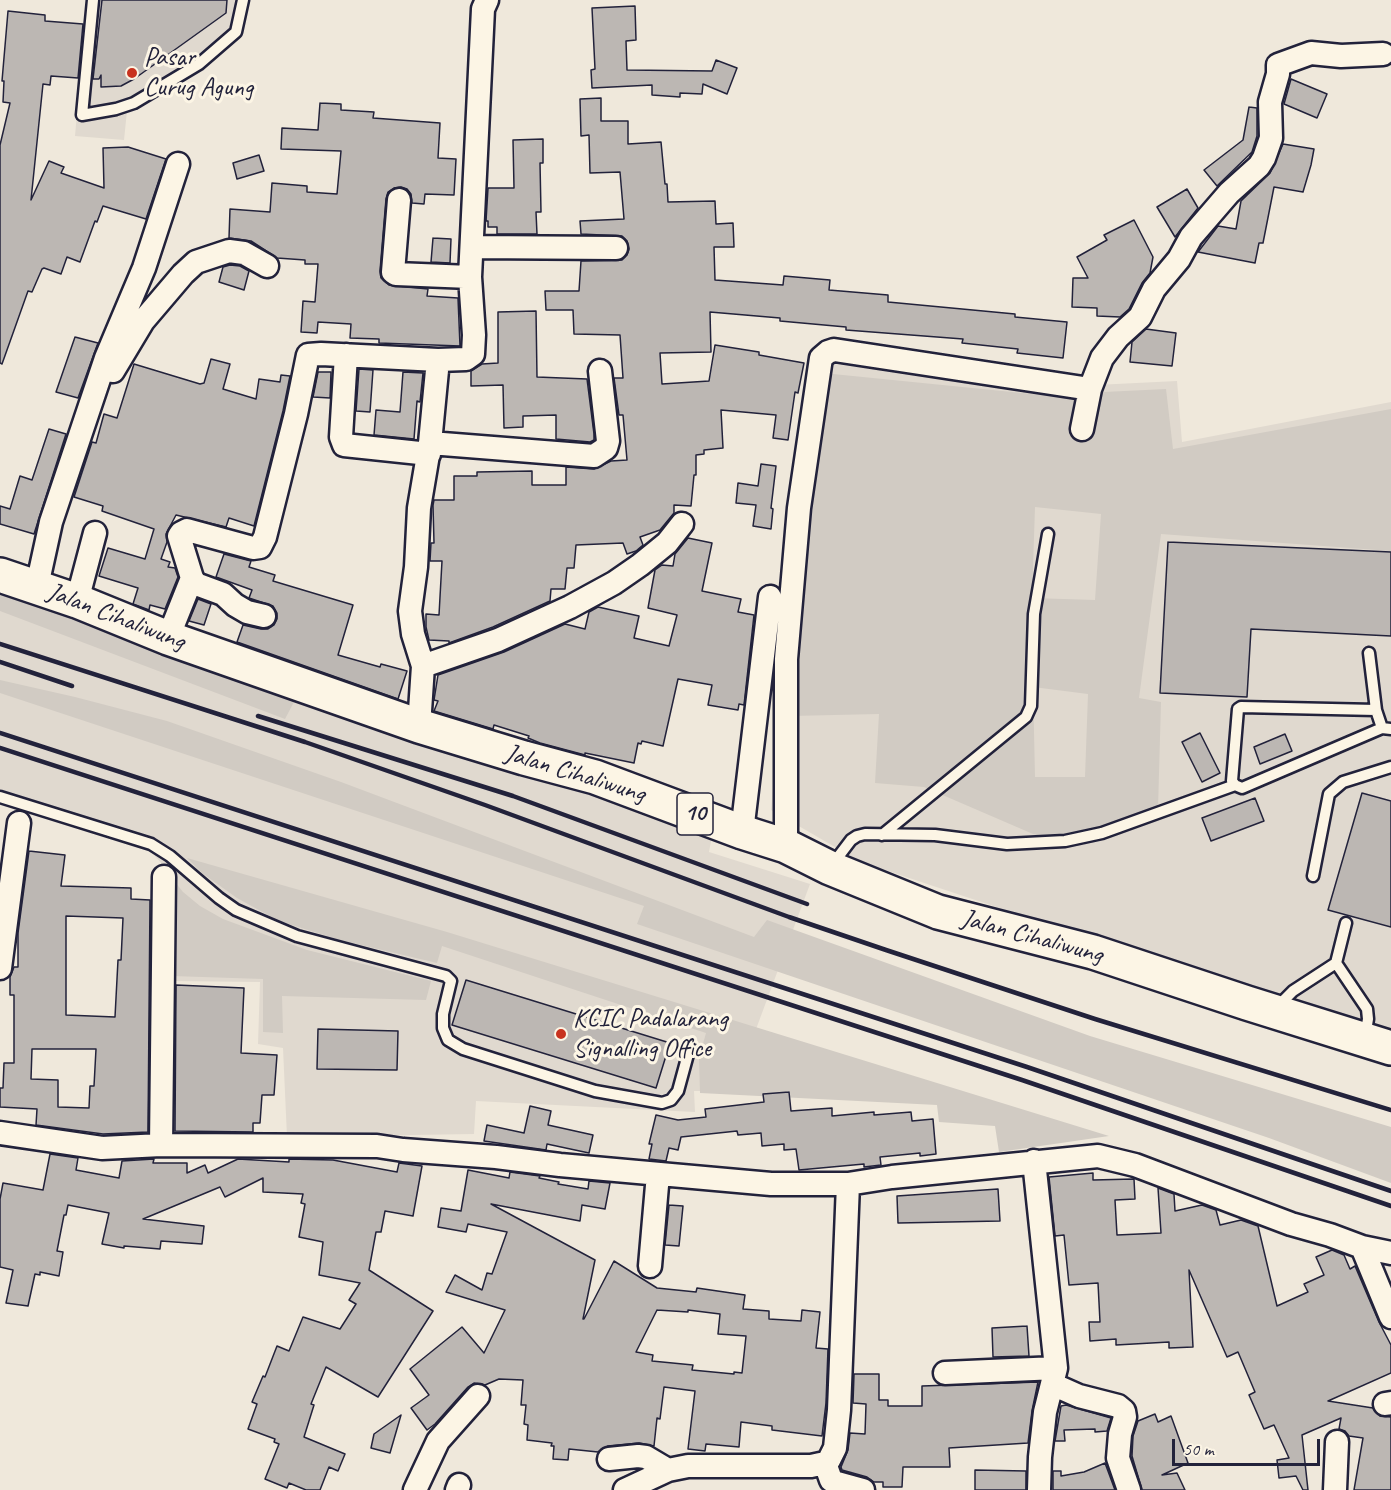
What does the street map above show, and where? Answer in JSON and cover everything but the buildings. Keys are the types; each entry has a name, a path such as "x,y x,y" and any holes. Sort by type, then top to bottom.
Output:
{"highway":[{"name":"Jalan Cihaliwung","path":"0,575 37,586 168,638 419,726 595,777 786,846 831,868 938,912 1093,952 1378,1044"}],"street":[{"path":"264,616 248,612 235,605 223,594 196,584 179,536 185,531 248,548 260,547 265,537 296,414 308,355 438,360 466,359 473,354 470,277 483,9 487,0"},
{"path":"1082,429 1090,389 1102,358 1118,337 1140,316 1154,289 1179,259 1191,237 1229,193 1259,166 1264,158 1271,138 1270,102 1278,74 1278,65 1311,53 1341,56 1383,54"},
{"path":"37,586 51,522 106,358 144,268 178,164"},
{"path":"399,200 393,272 396,274 470,277"},
{"path":"472,247 616,248"},
{"path":"91,404 101,392 144,321 183,274 196,262 229,251 244,253 267,266"},
{"path":"786,846 786,659 799,508 821,358 834,350 1090,389"},
{"path":"346,355 340,437 344,445 594,456 606,448 608,441 600,371"},
{"path":"419,726 423,666 413,634 410,611 416,567 418,508 429,448 438,360"},
{"path":"423,666 498,640 570,607 614,583 667,543 682,524"},
{"path":"77,601 95,533"},
{"path":"168,638 192,578"},
{"path":"742,832 770,597"},
{"path":"0,968 19,823"},
{"path":"161,1145 164,877"},
{"path":"0,1133 102,1148 161,1145 377,1146 771,1184 848,1184 1034,1161 1098,1156 1125,1163 1291,1224 1362,1247 1391,1253"},
{"path":"1034,1161 1054,1376 1044,1423 1039,1490"},
{"path":"650,1266 658,1174"},
{"path":"625,1490 668,1470 688,1466 811,1466 825,1463 835,1448 839,1410 848,1184"},
{"path":"1362,1247 1391,1317"},
{"path":"945,1373 1054,1376 1079,1396 1118,1406 1124,1411 1125,1417 1120,1434 1118,1458 1129,1490"},
{"path":"416,1490 438,1442 478,1396"},
{"path":"1335,1490 1337,1442"},
{"path":"609,1459 646,1457 668,1470"},
{"path":"825,1463 831,1480 863,1490"}],"lane":[{"path":"93,0 82,115 134,103 200,64 236,32 243,0"},
{"path":"882,834 1026,717 1031,706 1034,614 1048,534"},
{"path":"1369,653 1376,710 1387,728 1242,788 1232,781 1240,707 1376,710"},
{"path":"1313,876 1329,794 1343,782 1391,767"},
{"path":"831,868 851,840 865,834 935,835 1007,844 1065,841 1102,833 1235,785"},
{"path":"0,797 151,844 170,856 236,910 297,936 446,976 451,981 443,1014 443,1028 448,1040 463,1049 595,1091 662,1103 671,1100 678,1091 690,1047"},
{"path":"1279,1012 1285,999 1293,992 1336,963 1346,923"},
{"path":"1336,963 1367,1009 1368,1019 1378,1044"}],"shaded area":[{"name":"Pasar Curug Agung","path":"87,0 243,0 240,34 127,111 124,140 75,136"},
{"path":"812,362 1055,387 1177,381 1182,442 1391,402 1391,1038 861,862 771,810"},
{"path":"823,373 1042,395 1166,389 1173,449 1391,409 1391,551 1161,534 1139,698 1161,702 1158,809 1065,842 1033,834 924,787 875,783 879,714 790,716","holes":["1035,507 1101,514 1095,600 1032,598","1033,687 1088,694 1085,777 1035,777"]},
{"path":"0,586 713,830 709,852 810,884 733,1091 694,1091 695,1112 476,1101 474,1134 287,1137 283,1048 258,1044 260,982 169,981 162,864 147,847 0,803"},
{"path":"0,590 295,700 285,719 0,611"},
{"path":"0,680 167,721 341,782 754,937 767,920 1090,1036 1391,1127 1391,1183 1269,1138 637,924 644,906 0,693"},
{"path":"187,858 447,932 1109,1136 999,1152 995,1126 939,1122 937,1105 700,1093 699,1058 706,1033 442,946 437,963 340,940 279,921 237,898 202,873"},
{"path":"167,872 183,892 200,906 223,919 307,950 431,981 426,1000 282,996 283,1033 263,1032 263,979 172,976"}],"railway":[{"path":"0,644 305,742 886,950 1095,1019 1391,1110"},
{"path":"0,662 72,686"},
{"path":"258,716 513,796 807,904"},
{"path":"0,733 1027,1067 1391,1191"},
{"path":"0,748 1022,1080 1391,1206"}],"place":[{"name":"Pasar Curug Agung","path":"132,73"},
{"name":"KCIC Padalarang Signalling Office","path":"561,1034"}]}
